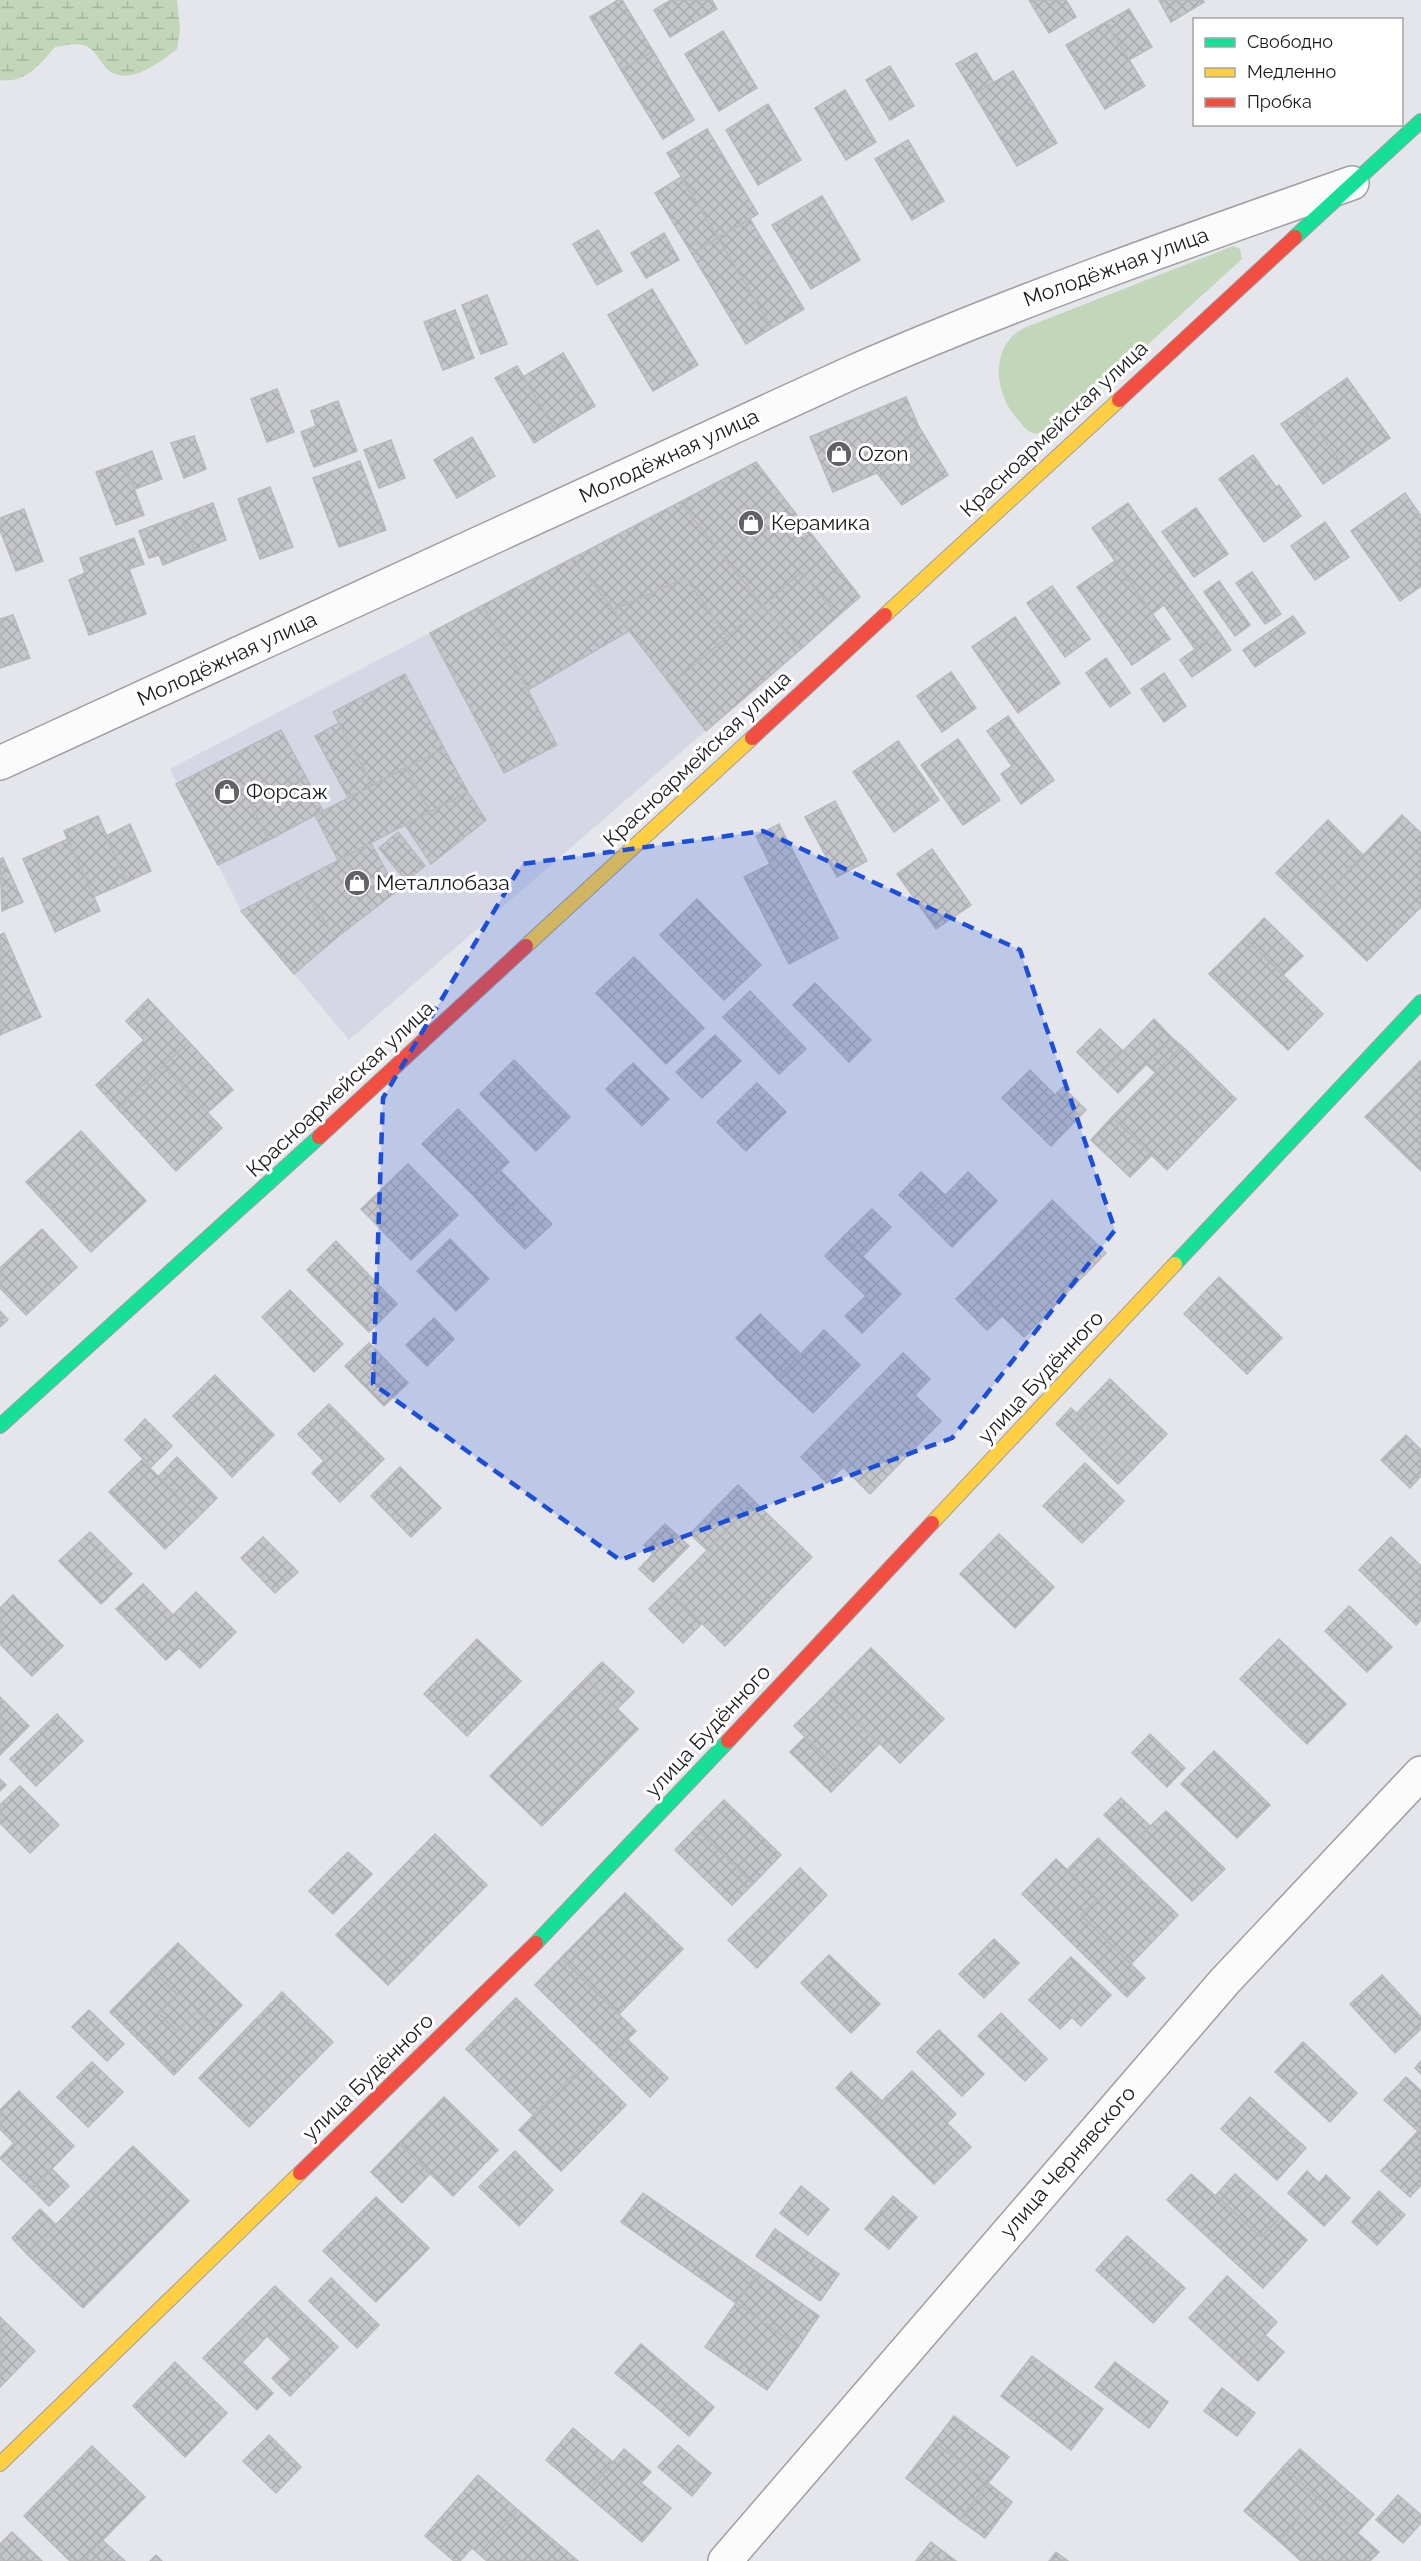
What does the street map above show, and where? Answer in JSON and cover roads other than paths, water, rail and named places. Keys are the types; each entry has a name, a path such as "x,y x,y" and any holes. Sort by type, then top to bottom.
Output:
{"street":[{"name":"Красноармейская улица","path":"0,1426 262,1190 1421,121"},
{"name":"Молодёжная улица","path":"0,763 960,325 1149,253 1352,183"},
{"name":"улица Будённого","path":"0,2464 562,1918 1421,1002"},
{"name":"улица Чернявского","path":"725,2561 1225,1981 1421,1773"}],"place":[{"name":"Ozon","path":"839,454"},
{"name":"Керамика","path":"751,523"},
{"name":"Форсаж","path":"227,792"},
{"name":"Металлобаза","path":"357,883"}]}
